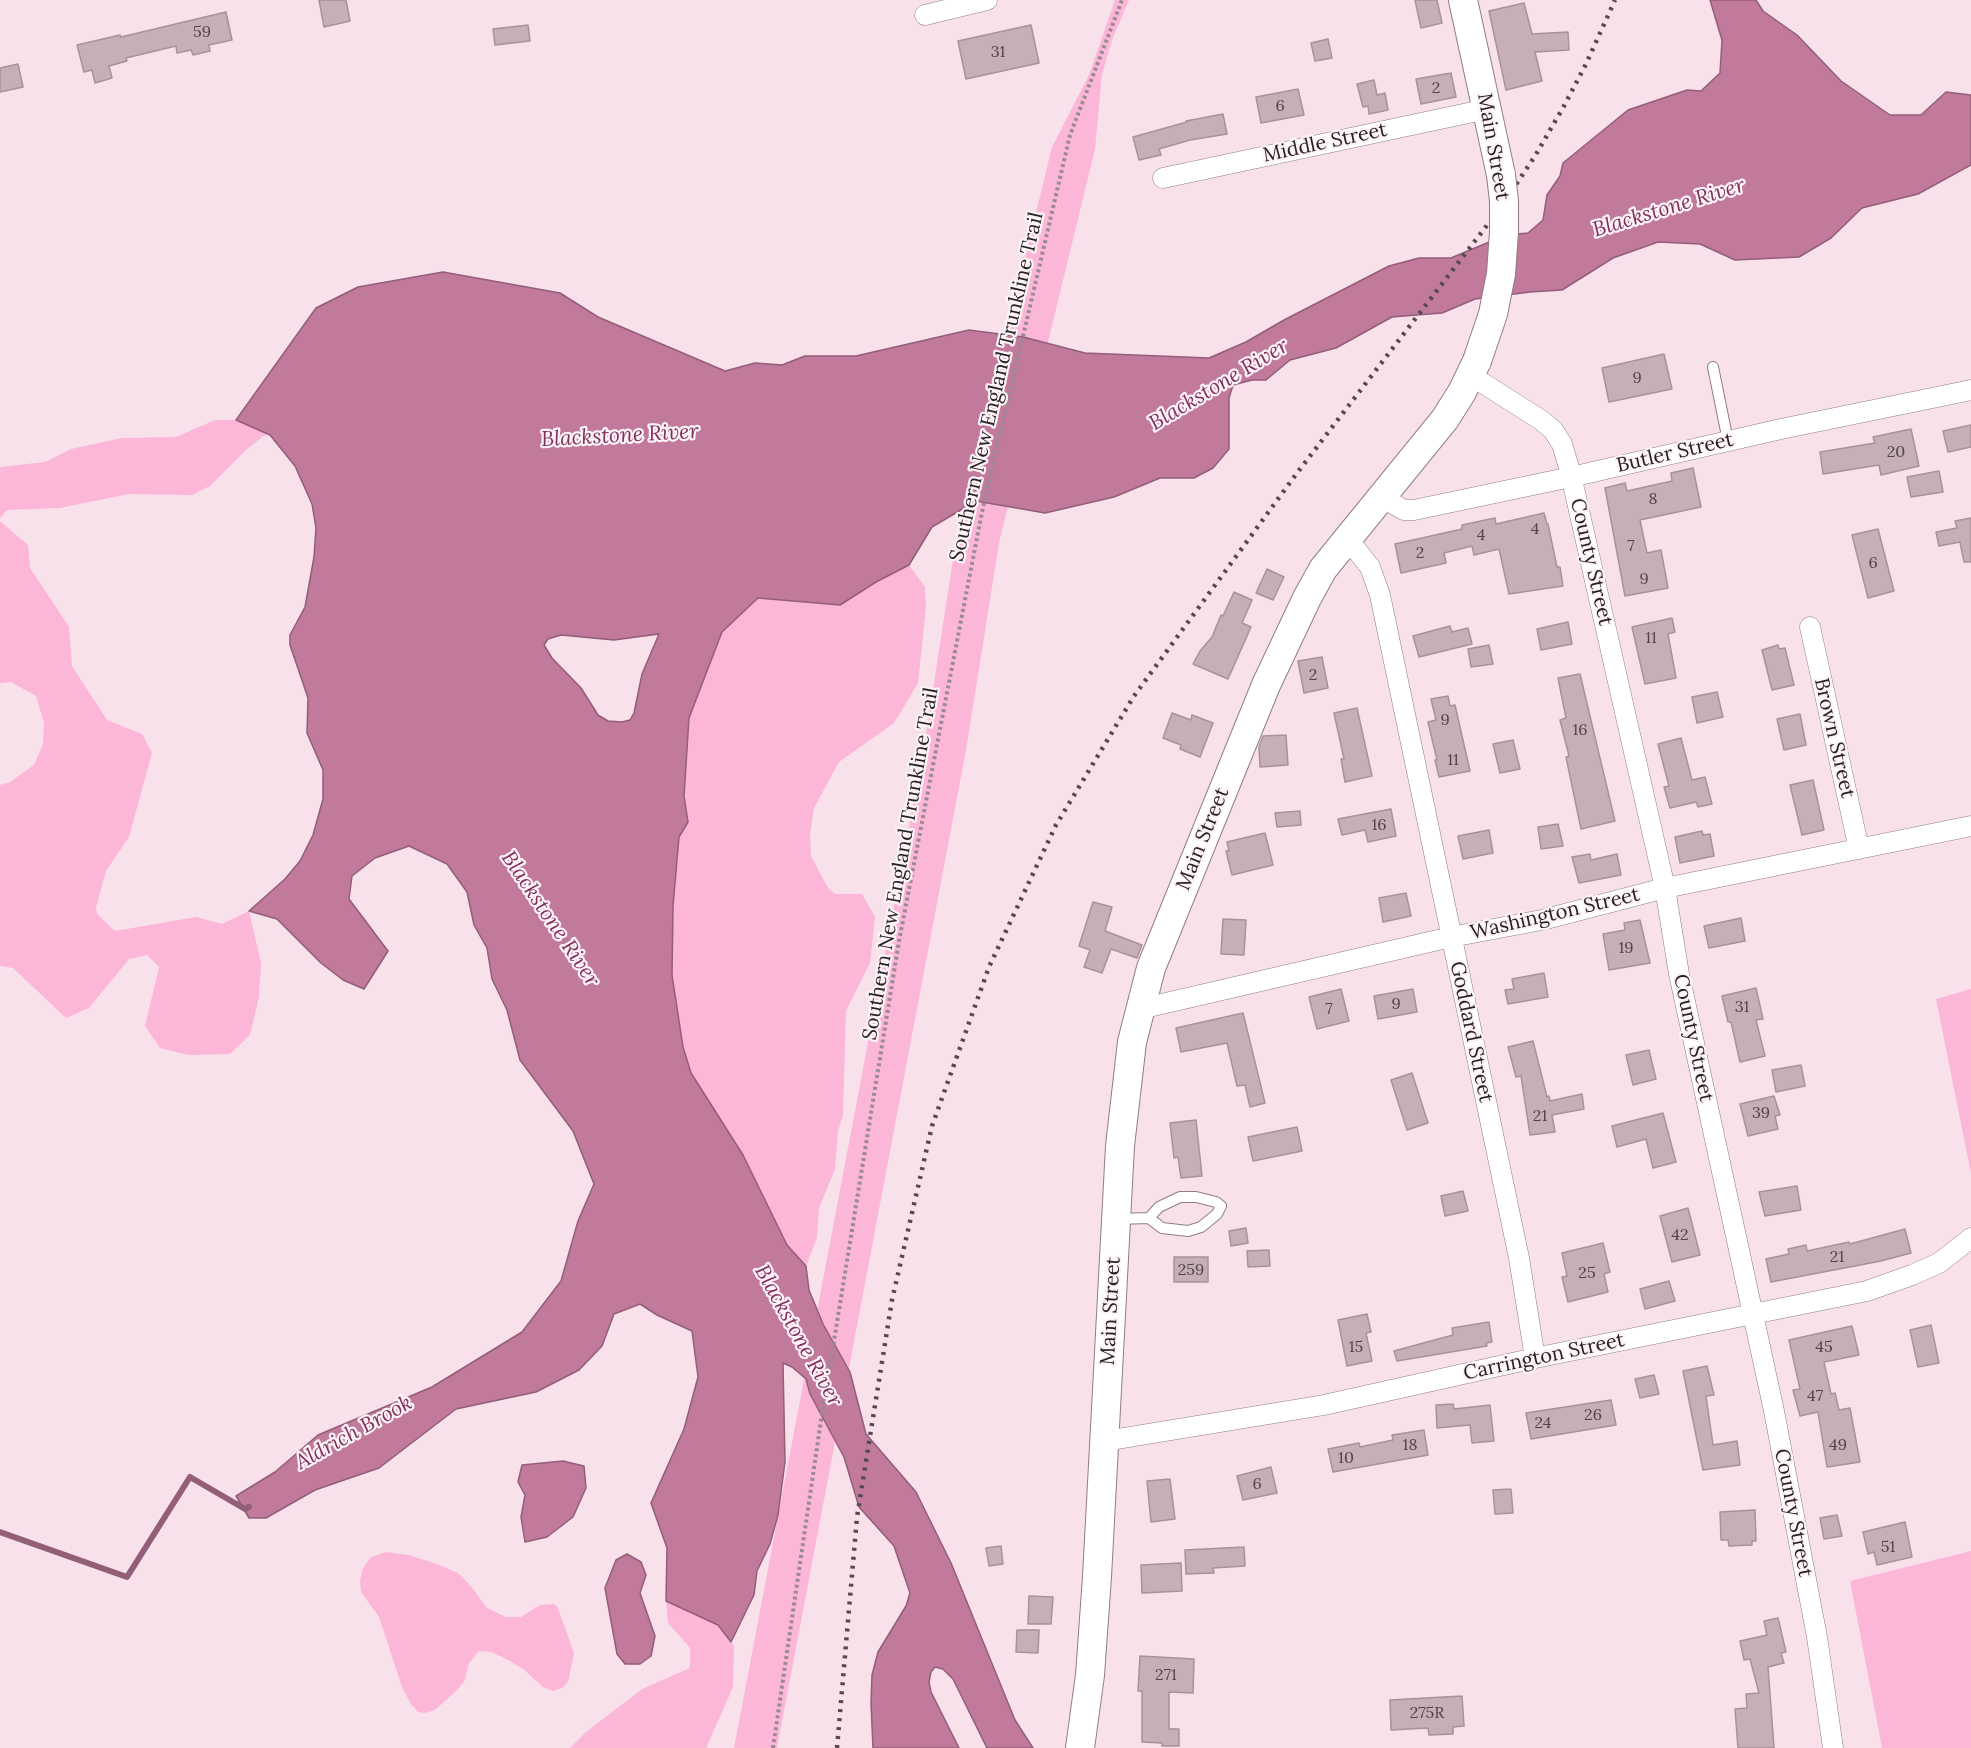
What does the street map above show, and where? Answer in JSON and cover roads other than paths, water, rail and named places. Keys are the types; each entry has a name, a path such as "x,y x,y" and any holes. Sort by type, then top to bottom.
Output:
{"main road":[{"name":"Main Street","path":"1080,1748 1090,1675 1116,1219 1132,1042 1151,968 1291,627 1323,569 1445,419 1474,368 1493,314 1501,274 1504,232 1501,175 1463,0"}],"street":[{"path":"925,15 987,0"},
{"name":"Middle Street","path":"1163,178 1487,109"},
{"name":"County Street","path":"1474,368 1553,430 1562,444 1571,477 1665,888 1679,974 1774,1411 1815,1626 1833,1748"},
{"name":"Butler Street","path":"1382,497 1404,510 1414,510 1971,390"},
{"name":"Goddard Street","path":"1347,538 1370,567 1380,596 1519,1258 1535,1358"},
{"name":"Brown Street","path":"1810,627 1859,849"},
{"name":"Washington Street","path":"1140,1009 1451,937 1542,920 1665,888 1971,826"},
{"name":"Carrington Street","path":"1105,1441 1324,1405 1535,1358 1867,1291 1939,1263 1971,1238"}],"lane":[{"path":"1713,367 1728,441"},
{"path":"1116,1219 1149,1218 1162,1228 1188,1231 1201,1227 1217,1214 1221,1206 1216,1202 1196,1197 1180,1197 1158,1207 1149,1218"}],"water":[{"name":"Blackstone River","path":"1710,0 1756,0 1763,11 1797,35 1841,81 1890,115 1921,115 1946,92 1971,95 1971,165 1918,194 1862,208 1831,238 1799,257 1735,260 1700,244 1658,242 1613,258 1562,290 1475,299 1442,313 1392,317 1336,348 1290,360 1266,380 1252,380 1233,385 1229,398 1229,449 1213,468 1194,478 1160,478 1114,497 1045,513 976,501 932,527 909,565 876,582 840,605 758,598 722,632 689,718 684,796 688,822 679,837 673,906 672,975 683,1047 691,1073 743,1155 787,1245 806,1266 809,1290 823,1324 850,1372 866,1434 916,1492 951,1563 1015,1720 1033,1748 987,1748 953,1679 943,1669 935,1667 931,1672 929,1682 931,1692 959,1748 873,1748 872,1675 878,1652 906,1606 910,1593 894,1546 859,1507 844,1457 810,1394 806,1379 792,1367 783,1363 785,1462 778,1515 770,1544 757,1571 754,1595 731,1642 718,1625 666,1601 667,1548 651,1503 684,1429 698,1377 692,1331 657,1315 640,1304 614,1314 602,1346 579,1370 536,1392 456,1409 379,1468 315,1490 266,1518 249,1518 236,1496 275,1472 318,1435 432,1387 522,1332 561,1281 578,1221 594,1184 573,1131 520,1060 507,1010 492,979 487,948 474,925 467,892 447,864 409,846 375,858 352,876 349,899 388,951 364,989 343,980 321,963 277,919 249,911 285,879 300,861 313,835 323,799 323,770 307,733 308,698 290,645 290,635 305,607 314,557 316,528 312,504 295,466 270,435 236,420 316,308 358,287 443,272 560,293 598,317 725,371 755,363 782,365 805,356 856,356 969,330 1023,337 1085,353 1209,358 1246,342 1389,266 1419,258 1451,258 1506,235 1528,233 1543,220 1547,195 1560,176 1563,163 1628,110 1687,90 1701,91 1720,73 1722,40","holes":["659,634 642,674 634,713 630,720 608,721 598,715 581,688 552,658 544,645 548,639 561,635 614,640"]},
{"path":"563,1461 584,1466 586,1488 573,1517 547,1537 525,1542 521,1517 525,1495 518,1482 522,1465"},
{"path":"627,1554 641,1562 646,1575 640,1593 655,1636 651,1656 640,1664 625,1664 617,1654 605,1588 616,1560"}],"waterway":[{"name":"Aldrich Brook","path":"0,1532 127,1577 190,1477 245,1509 249,1507"}],"railway":[{"path":"837,1748 857,1517 892,1300 932,1126 989,967 1056,825 1134,696 1297,473 1501,207 1535,156 1564,106 1615,0"}]}
